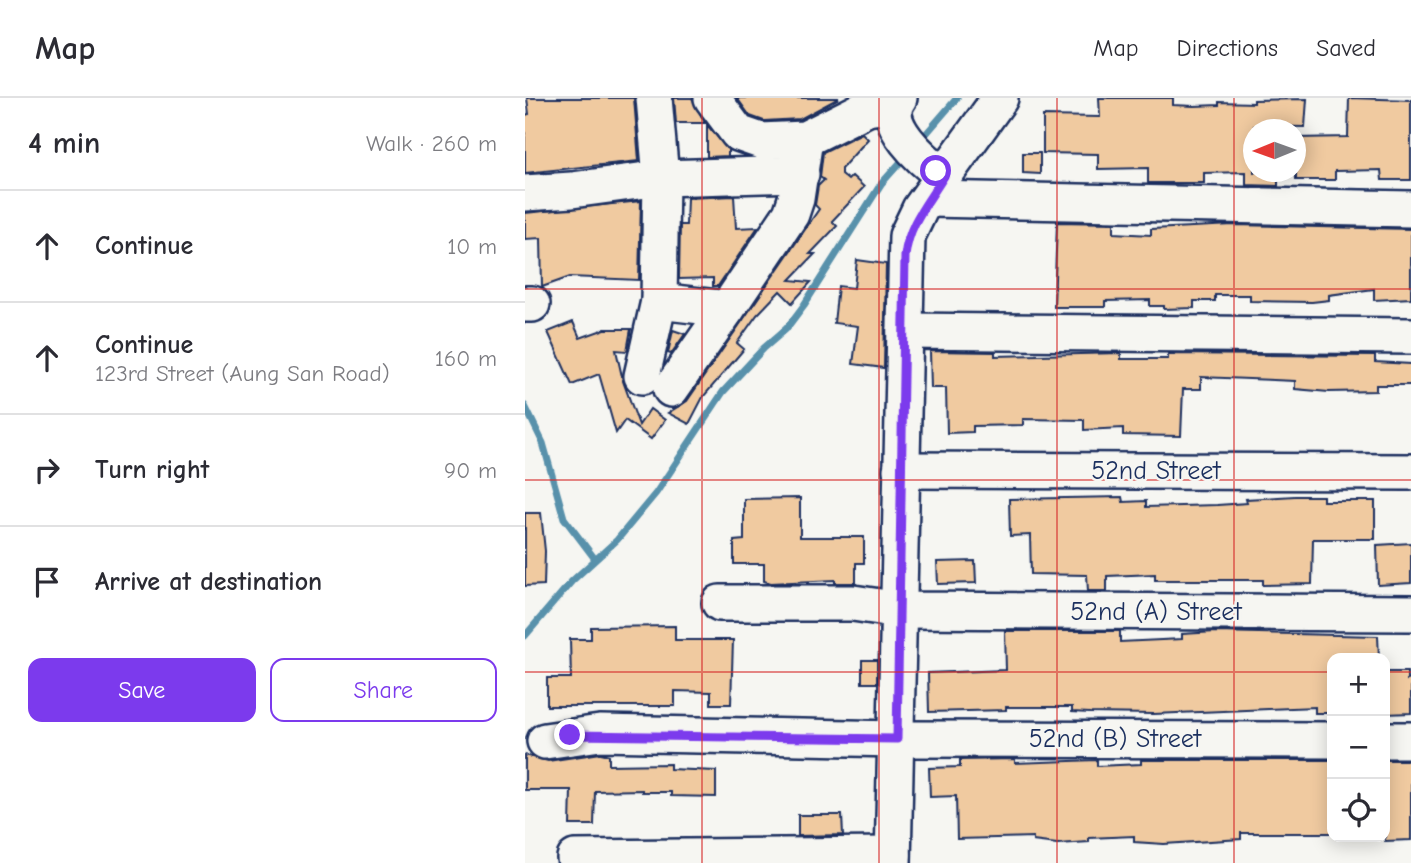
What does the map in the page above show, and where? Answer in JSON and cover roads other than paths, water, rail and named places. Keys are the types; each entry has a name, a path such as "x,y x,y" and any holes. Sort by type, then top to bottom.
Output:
{"street":[{"path":"654,98 661,178 657,383 727,309 791,214 804,139"},
{"path":"712,98 738,133 761,142 804,139 867,108 896,110 937,182"},
{"path":"575,858 893,859 907,236 937,182 1000,98"},
{"path":"525,192 572,190 661,178 800,174"},
{"path":"937,182 1411,209"},
{"path":"659,301 727,309"},
{"path":"905,331 1411,336"},
{"name":"52nd Street","path":"901,470 1411,472"},
{"name":"52nd (A) Street","path":"720,603 853,603 900,610 1411,614"},
{"name":"52nd (B) Street","path":"545,741 600,733 897,739 1327,740"},
{"path":"1390,740 1411,740"}],"waterway":[{"path":"919,142 957,98"},
{"path":"525,636 572,581 617,540 656,493 723,392 764,348 786,329 804,305 881,184 906,156"},
{"path":"525,406 543,443 564,518 595,559"}]}
